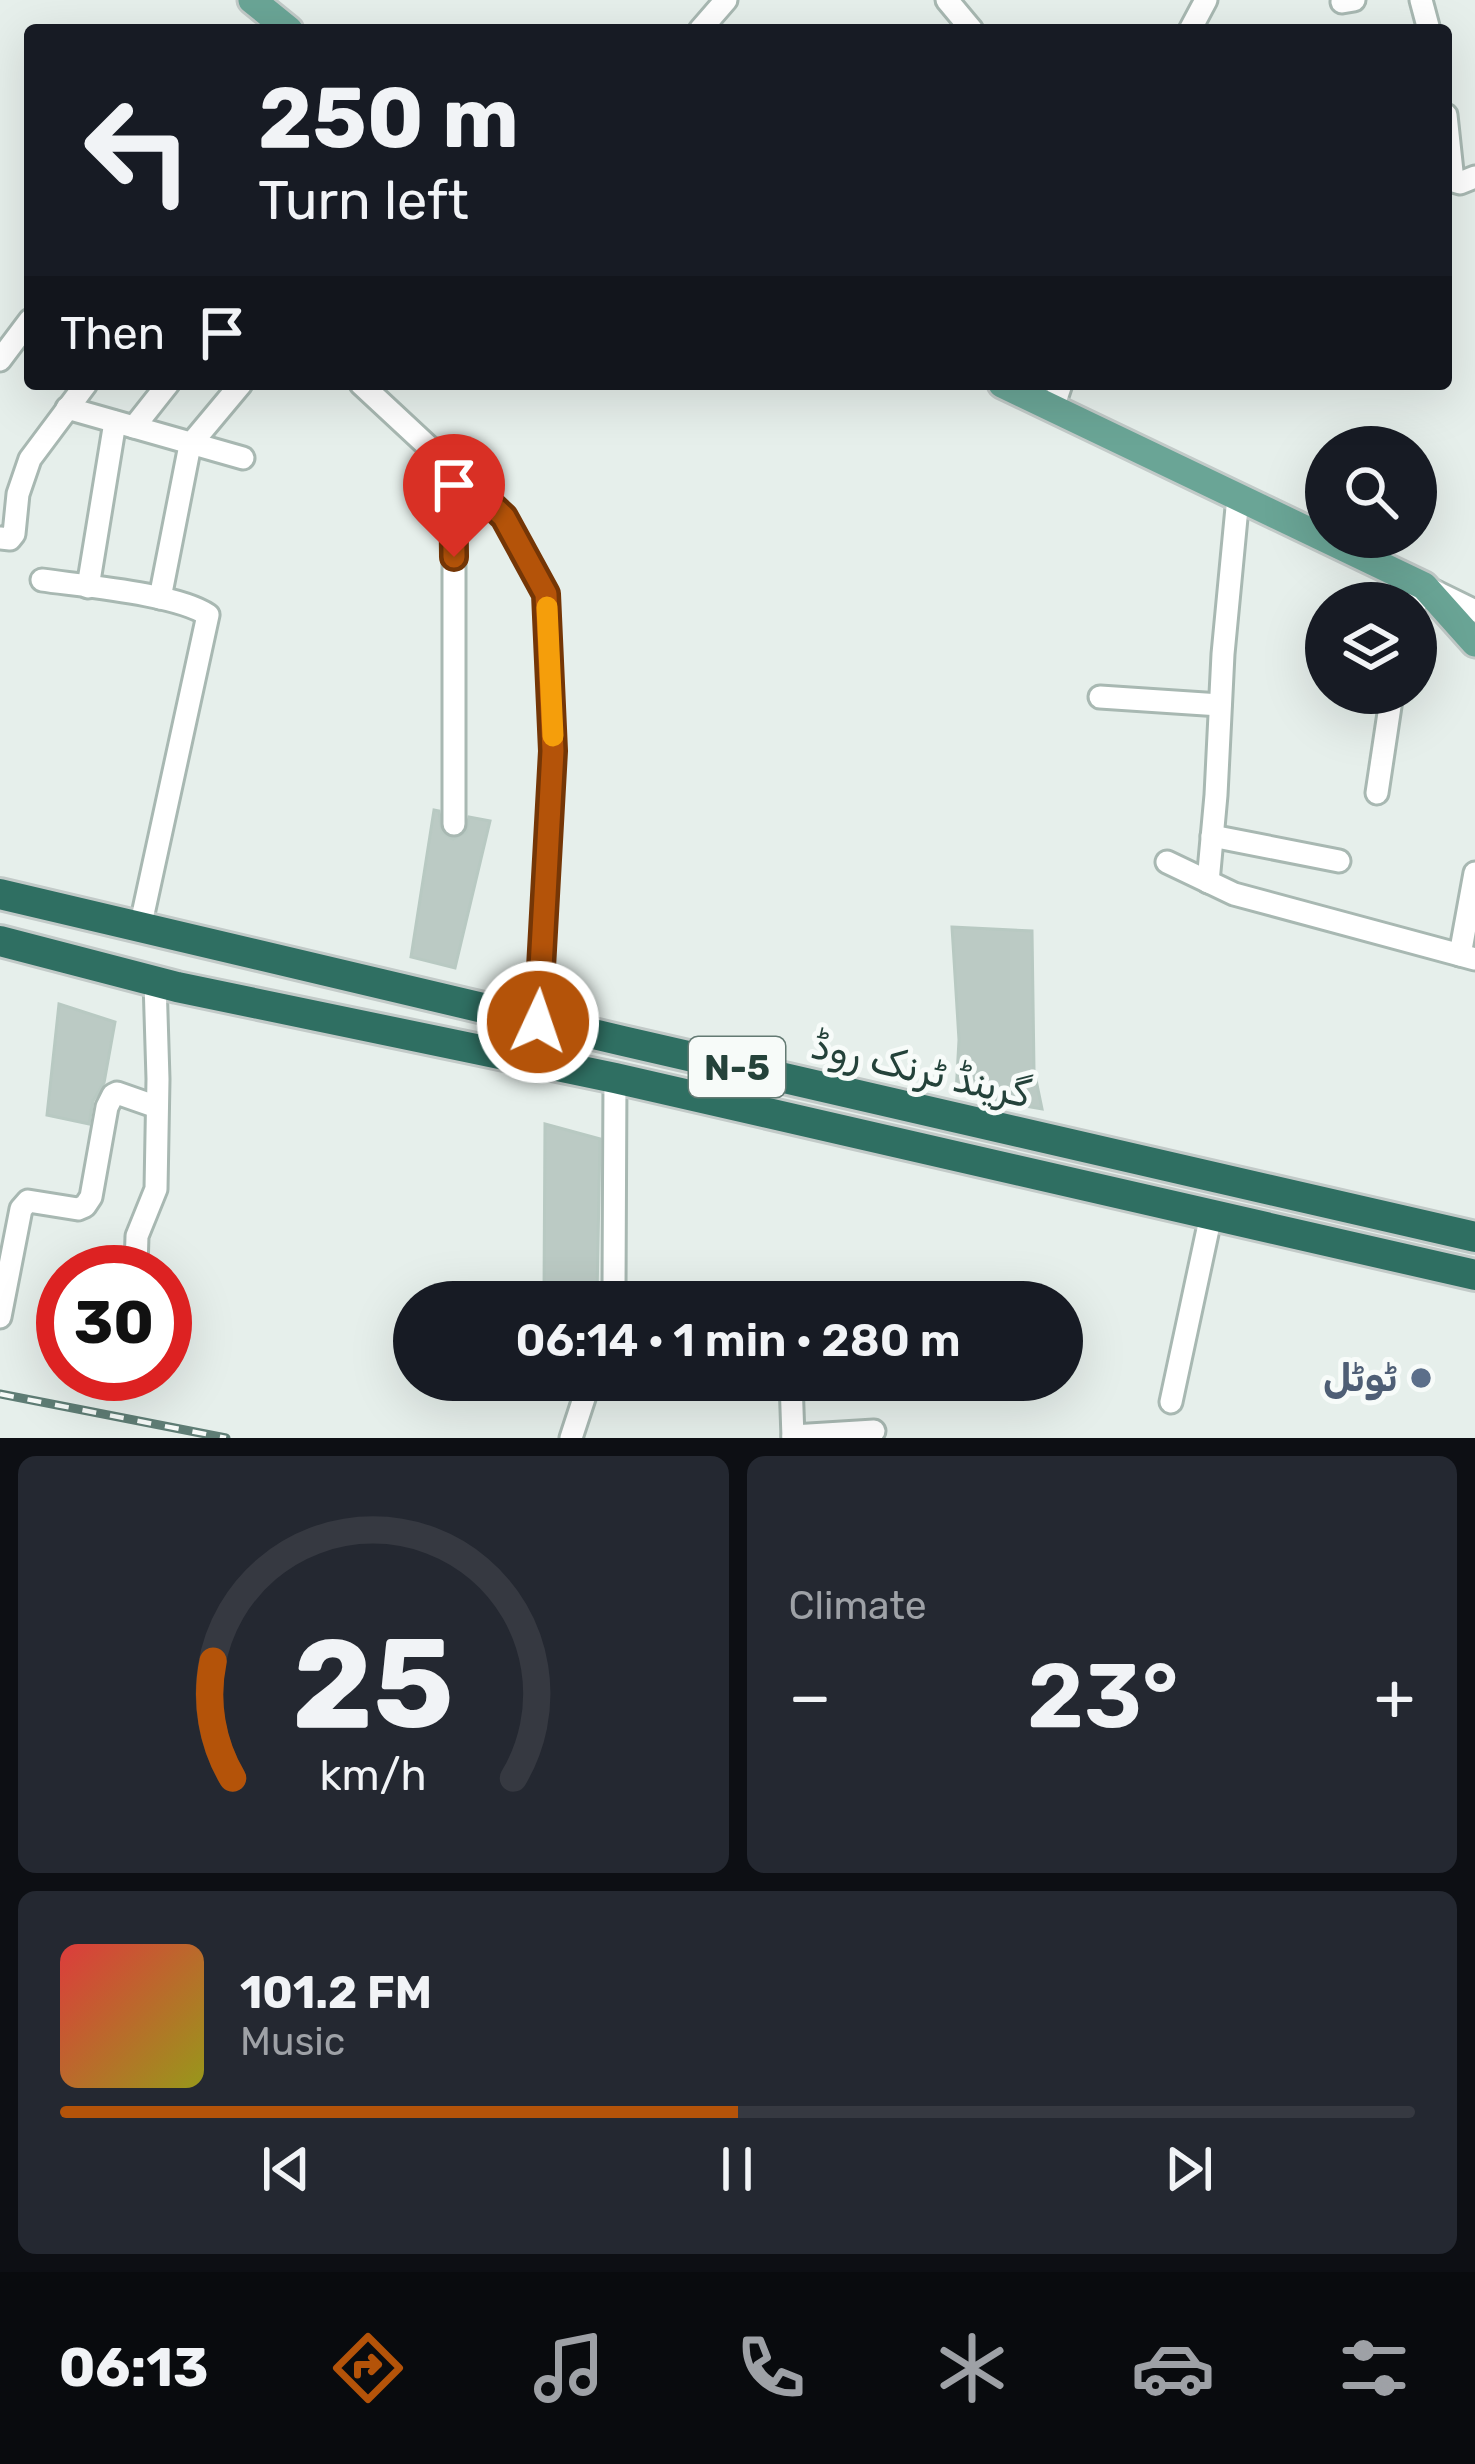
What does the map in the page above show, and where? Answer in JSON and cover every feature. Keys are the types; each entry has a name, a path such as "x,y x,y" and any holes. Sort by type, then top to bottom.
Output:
{"highway":[{"name":"گرینڈ ٹرنک روڈ","path":"0,894 1475,1237"},
{"name":"گرینڈ ٹرنک روڈ","path":"0,941 155,981 615,1078 1475,1275"},
{"path":"615,1078 623,1041"}],"main road":[{"path":"1057,396 1397,582"},
{"path":"1437,609 1475,643"}],"street":[{"path":"705,24 726,0"},
{"path":"947,0 967,24"},
{"path":"1452,172 1453,181 1460,184 1475,177"},
{"path":"0,359 24,328"},
{"path":"0,538 10,539 14,534 18,494 30,459 81,390"},
{"path":"88,587 124,424 161,390"},
{"path":"160,598 190,445 236,390"},
{"path":"368,390 504,517 546,594 553,751 538,1022"},
{"path":"67,408 243,458"},
{"path":"454,824 454,511 456,496 466,481"},
{"path":"1208,882 1222,654 1238,497"},
{"path":"42,580 160,598 208,614 140,928"},
{"path":"1437,599 1475,611"},
{"path":"1100,697 1220,705"},
{"path":"1377,794 1389,714"},
{"path":"1212,836 1339,861"},
{"path":"1167,862 1234,894 1468,957 1475,873"},
{"path":"137,1245 156,1189 155,981"},
{"path":"614,1281 615,1078"},
{"path":"0,1317 8,1234 21,1209 28,1201 86,1206 113,1095 158,1107"},
{"path":"1171,1402 1211,1215"},
{"path":"571,1438 583,1401"},
{"path":"792,1401 793,1437 874,1431"}],"building":[{"path":"434,810 439,811 442,832 453,839 466,832 469,817 490,821 455,968 411,957"},
{"path":"952,927 1032,931 1034,1070 1042,1109 956,1094 959,1040"},
{"path":"59,1004 115,1022 104,1083 93,1101 89,1124 47,1115"},
{"path":"545,1124 600,1139 597,1281 544,1281"}],"railway":[{"path":"0,1394 226,1438"}],"slow traffic":[{"path":"547,607 553,736"}],"place":[{"name":"ٹوٹل","path":"1421,1378"}],"route":[{"path":"454,557 456,496 466,481 504,517 546,594 553,751 538,1022"}]}
